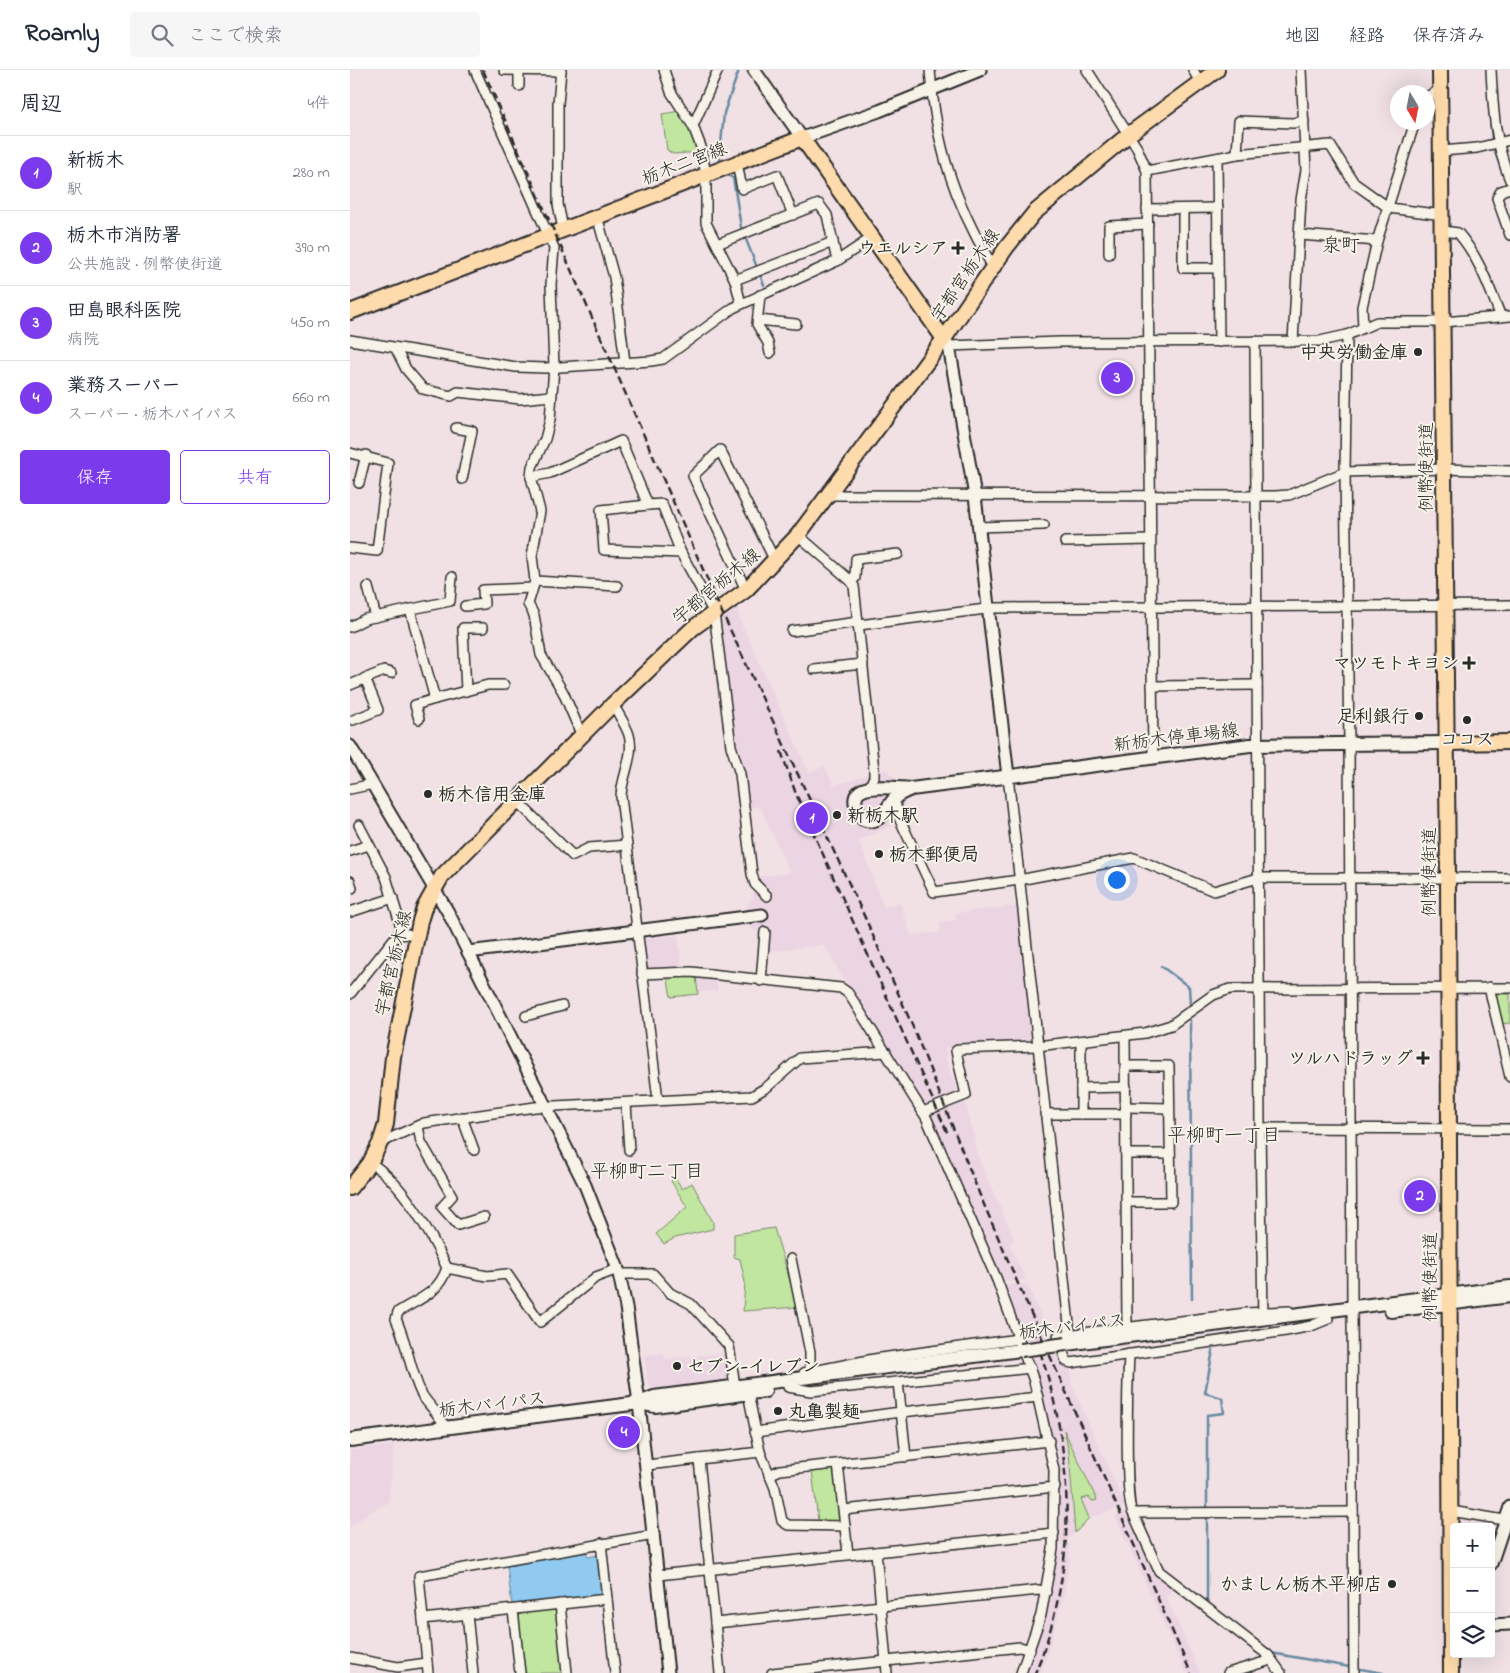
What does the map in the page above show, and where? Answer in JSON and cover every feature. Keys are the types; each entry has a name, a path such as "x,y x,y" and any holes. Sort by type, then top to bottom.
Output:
{"main road":[{"name":"宇都宮栃木線","path":"350,1188 370,1163 380,1143 386,1124 393,1057 417,936 424,908 442,876 613,704 693,628 746,590 775,561 830,495 946,343 993,267 1034,213 1197,76 1217,70"},
{"name":"例幣使街道","path":"1435,89 1440,70"},
{"name":"例幣使街道","path":"1435,100 1442,151 1443,232 1448,878 1448,1300 1453,1613"},
{"name":"栃木二宮線","path":"350,312 802,138"},
{"path":"802,138 946,343"},
{"path":"1446,743 1510,742"},
{"name":"新栃木停車場線","path":"911,789 1258,745 1446,743"},
{"path":"869,788 911,789 894,799 885,813 867,820 861,816 855,799 861,791 869,788"},
{"name":"栃木バイパス","path":"1448,1300 1510,1287"},
{"name":"栃木バイパス","path":"1068,1343 1263,1315 1353,1312 1448,1300 1510,1296"},
{"name":"栃木バイパス","path":"639,1403 655,1406 748,1393 785,1384 1021,1348 1328,1319 1353,1312"},
{"name":"栃木バイパス","path":"350,1440 639,1403 654,1397 735,1386 785,1384"},
{"name":"例幣使街道","path":"1451,1673 1452,1658"}],"street":[{"path":"475,70 549,235 554,256 551,285 554,367 550,420 545,439 532,467 531,477 540,511 532,556 533,584 528,604 534,615 541,655 563,692 582,736"},
{"path":"504,70 561,70 558,104 558,204 563,229"},
{"path":"519,70 519,86"},
{"path":"664,70 671,92 693,126 701,147 714,171 706,223 735,280 741,304"},
{"path":"693,126 718,70"},
{"path":"754,70 802,138 933,90 980,70"},
{"path":"930,70 943,160 959,202 993,267"},
{"path":"1087,70 1128,135 1147,170 1153,758"},
{"path":"1293,342 1306,149 1302,70"},
{"path":"1491,70 1493,122 1510,180"},
{"path":"1237,154 1239,121 1293,123 1304,121"},
{"path":"1363,327 1362,307 1378,241 1413,130"},
{"path":"1442,151 1476,148 1510,140"},
{"path":"1147,170 1237,154 1306,149 1330,145 1354,183 1389,208 1442,215"},
{"path":"1217,158 1219,342"},
{"path":"737,163 742,189 777,175 793,215"},
{"path":"1510,188 1501,191 1497,198 1510,235"},
{"path":"717,244 819,204 827,215 837,261"},
{"path":"1147,209 1218,208"},
{"path":"1182,209 1183,268 1218,268"},
{"path":"597,216 614,277 625,362"},
{"path":"1109,254 1109,226 1148,224"},
{"path":"1068,1343 1008,776 975,496 946,343 1320,341 1347,335 1377,322 1444,322 1506,316 1481,266 1466,242 1458,233 1443,232"},
{"path":"1300,235 1378,241"},
{"path":"350,340 516,367 554,367 663,359 716,319 741,304 837,261 873,237"},
{"path":"735,280 833,242"},
{"path":"760,295 758,320 770,353"},
{"path":"758,320 796,324"},
{"path":"1347,335 1345,472 1351,987 1354,1673"},
{"path":"1068,1343 1128,1326 1225,1316 1263,1315 1255,341"},
{"path":"396,349 406,369 423,389 451,396 458,392 520,399 551,396"},
{"path":"456,428 472,431 462,480"},
{"path":"531,477 550,473 622,440 648,505"},
{"path":"746,590 693,476 720,450 775,561"},
{"path":"350,453 366,455 388,463 377,551 350,548"},
{"path":"359,483 366,455"},
{"path":"830,495 1289,495 1345,472 1444,468 1510,471"},
{"path":"681,553 604,550 601,510 662,504 681,553 714,613 731,746 740,774 752,874 755,884 766,896"},
{"path":"978,527 1044,525"},
{"path":"798,535 852,581"},
{"path":"1065,542 1150,540"},
{"path":"869,788 874,776 874,770 852,581 855,578 856,559 898,554"},
{"path":"350,627 365,619 450,601 452,577"},
{"path":"465,606 484,604 483,590 533,584 617,586"},
{"path":"368,587 376,617"},
{"path":"792,631 988,608 1510,605"},
{"path":"410,609 435,699"},
{"path":"466,691 462,628 483,628"},
{"path":"814,669 863,664"},
{"path":"350,685 384,671 391,673"},
{"path":"353,720 378,710 365,678"},
{"path":"419,719 415,705 488,686 504,685"},
{"path":"1152,686 1257,685"},
{"path":"613,704 629,736 630,750 621,784 620,798 658,1100"},
{"path":"350,746 435,889 468,952 585,1185 618,1272 632,1346 647,1464 668,1673"},
{"path":"874,770 887,788"},
{"path":"350,789 373,784"},
{"path":"894,799 900,820 934,892 1019,880 1134,858 1214,891 1258,878 1510,878"},
{"path":"517,801 573,856 589,848 627,845"},
{"path":"885,813 895,814 900,820"},
{"path":"359,826 386,877 403,933"},
{"path":"350,851 369,845"},
{"path":"350,881 352,888 350,888"},
{"path":"350,912 393,898"},
{"path":"468,952 762,914"},
{"path":"761,981 765,932"},
{"path":"350,994 396,935 403,933 417,936"},
{"path":"642,974 691,972 761,981 841,988 848,993 850,1004 886,1052 924,1112 997,1280 1021,1348 1031,1368 1049,1441 1055,1487 1054,1534 1046,1592 1030,1650 1021,1673"},
{"path":"924,1112 966,1095 956,1051 1037,1046 1155,1031 1170,1025 1219,992 1236,988 1510,988"},
{"path":"1489,988 1510,1077"},
{"path":"526,1016 562,1006"},
{"path":"1125,1036 1128,1326"},
{"path":"1080,1041 1081,1114"},
{"path":"380,1143 418,1126 462,1117 545,1106 755,1095 800,1058 886,1052"},
{"path":"1126,1066 1169,1066 1171,1202 1126,1202"},
{"path":"1081,1088 1126,1088"},
{"path":"626,1103 629,1150"},
{"path":"1045,1114 1081,1114 1170,1108"},
{"path":"462,1117 474,1150"},
{"path":"418,1126 421,1142 452,1196 442,1207 458,1225 484,1217"},
{"path":"1260,1128 1510,1129"},
{"path":"1126,1154 1170,1154"},
{"path":"370,1163 384,1171 403,1194 447,1268 487,1276 507,1274 540,1322 596,1277 618,1272 653,1274 670,1293 691,1304 729,1346 735,1386"},
{"path":"791,1259 810,1352 810,1371"},
{"path":"445,1428 440,1415 422,1394 414,1377 404,1337 396,1320 398,1312 436,1289 442,1282 447,1268"},
{"path":"1068,1343 1058,1336 1068,1363 1286,1331 1311,1326 1328,1319"},
{"path":"785,1384 810,1371 874,1359 1021,1348"},
{"path":"1129,1354 1129,1504 1159,1571 1271,1660 1281,1673"},
{"path":"785,1384 811,1391 1031,1368"},
{"path":"898,1382 906,1457"},
{"path":"748,1393 760,1452 776,1488 780,1517 785,1524 845,1526"},
{"path":"755,1432 901,1412 1038,1397"},
{"path":"769,1475 780,1470 1049,1441"},
{"path":"647,1464 760,1452"},
{"path":"700,1459 720,1673"},
{"path":"838,1464 848,1554"},
{"path":"844,1510 1055,1487"},
{"path":"1495,1554 1508,1521 1510,1507"},
{"path":"1451,1511 1508,1521"},
{"path":"1133,1513 1353,1512"},
{"path":"350,1658 398,1670 428,1668 419,1576 654,1534"},
{"path":"658,1575 710,1568 1054,1534"},
{"path":"601,1543 616,1673"},
{"path":"876,1552 887,1673"},
{"path":"715,1623 1039,1590 1046,1592"},
{"path":"423,1619 607,1599"},
{"path":"560,1604 568,1673"},
{"path":"513,1610 520,1673"},
{"path":"467,1614 473,1673"},
{"path":"1495,1625 1510,1624"},
{"path":"772,1673 1020,1647 1030,1650"},
{"path":"1228,1673 1271,1660"}],"shaded area":[{"path":"737,606 740,620 809,772 825,766 834,786 885,769 899,781 902,781 906,799 898,823 859,841 884,907 900,902 911,935 940,932 939,922 956,920 955,913 1017,906 1032,1041 1029,1043 945,1048 948,1065 959,1095 924,1107 824,945 765,952 765,946 758,943 757,933 749,927 749,911 746,906 753,898 752,894 754,894 758,883 755,877 790,873 760,807 748,807 743,769 735,747 718,615"},
{"path":"678,935 682,968 647,970 644,968 642,939"},
{"path":"696,976 717,979 717,991 698,992"},
{"path":"965,1099 980,1162 1015,1240 1009,1243 1026,1280 1001,1281 929,1112"},
{"path":"1027,1284 1064,1367 1070,1367 1072,1385 1125,1505 1125,1507 1091,1517 1062,1544 1057,1541 1057,1460 1033,1363 1026,1344 1020,1335 1003,1285"},
{"path":"664,1353 665,1359 727,1353 732,1380 655,1390 648,1384 644,1355"},
{"path":"394,1445 389,1502 368,1513 350,1528 350,1450"},
{"path":"1127,1512 1131,1514 1155,1570 1175,1588 1166,1596 1200,1673 1186,1673 1115,1516"},
{"path":"1069,1544 1070,1559 1063,1598 1048,1652 1040,1673 1025,1673 1040,1630 1055,1556"}],"green space":[{"path":"680,111 692,127 700,152 673,154 667,150 662,114"},
{"path":"667,975 696,976 698,994 671,997"},
{"path":"1494,994 1510,994 1510,1023 1502,1024"},
{"path":"675,1177 682,1189 692,1183 713,1222 713,1229 675,1238 664,1244 656,1234 687,1207 671,1181"},
{"path":"774,1228 798,1307 743,1311 745,1282 740,1259 734,1257 734,1234"},
{"path":"1064,1430 1097,1500 1092,1501 1089,1497 1081,1499 1089,1518 1075,1533 1069,1452"},
{"path":"832,1468 836,1471 841,1518 838,1522 818,1521 812,1470"},
{"path":"552,1609 558,1612 564,1673 524,1673 518,1617 522,1613"}],"water":[{"path":"586,1552 588,1557 598,1555 603,1592 599,1596 512,1605 507,1566"}],"waterway":[{"path":"719,165 724,113 739,70"},
{"path":"1489,105 1492,142"},
{"path":"1493,147 1508,186"},
{"path":"725,174 733,178 741,227 764,285"},
{"path":"1161,966 1189,987 1190,1004"},
{"path":"1190,1020 1192,1299"},
{"path":"1207,1510 1207,1415 1224,1413 1222,1398 1205,1393 1213,1350"},
{"path":"1207,1515 1207,1605"},
{"path":"1271,1653 1383,1673"}],"railway":[{"path":"483,70 720,608 867,922 915,1032 979,1193 1022,1293 1191,1673"},
{"path":"781,751 796,794 948,1134"},
{"path":"1032,1329 1046,1371 1057,1414 1064,1457 1066,1501 1065,1545 1060,1589 1050,1631 1035,1673"}],"place":[{"name":"ウエルシア","path":"958,248"},
{"name":"中央労働金庫","path":"1418,352"},
{"name":"田島眼科医院","path":"1117,378"},
{"name":"マツモトキヨシ","path":"1469,663"},
{"name":"足利銀行","path":"1419,716"},
{"name":"ココス","path":"1467,720"},
{"name":"栃木信用金庫","path":"428,794"},
{"name":"新栃木駅","path":"837,815"},
{"name":"新栃木","path":"812,818"},
{"name":"栃木郵便局","path":"879,854"},
{"name":"ツルハドラッグ","path":"1423,1058"},
{"name":"栃木市消防署","path":"1420,1196"},
{"name":"セブン-イレブン","path":"677,1366"},
{"name":"丸亀製麺","path":"778,1411"},
{"name":"業務スーパー","path":"624,1432"},
{"name":"かましん栃木平柳店","path":"1392,1584"}],"district":[{"name":"泉町","path":"1341,244"},
{"name":"平柳町一丁目","path":"1224,1134"},
{"name":"平柳町二丁目","path":"647,1170"}]}
